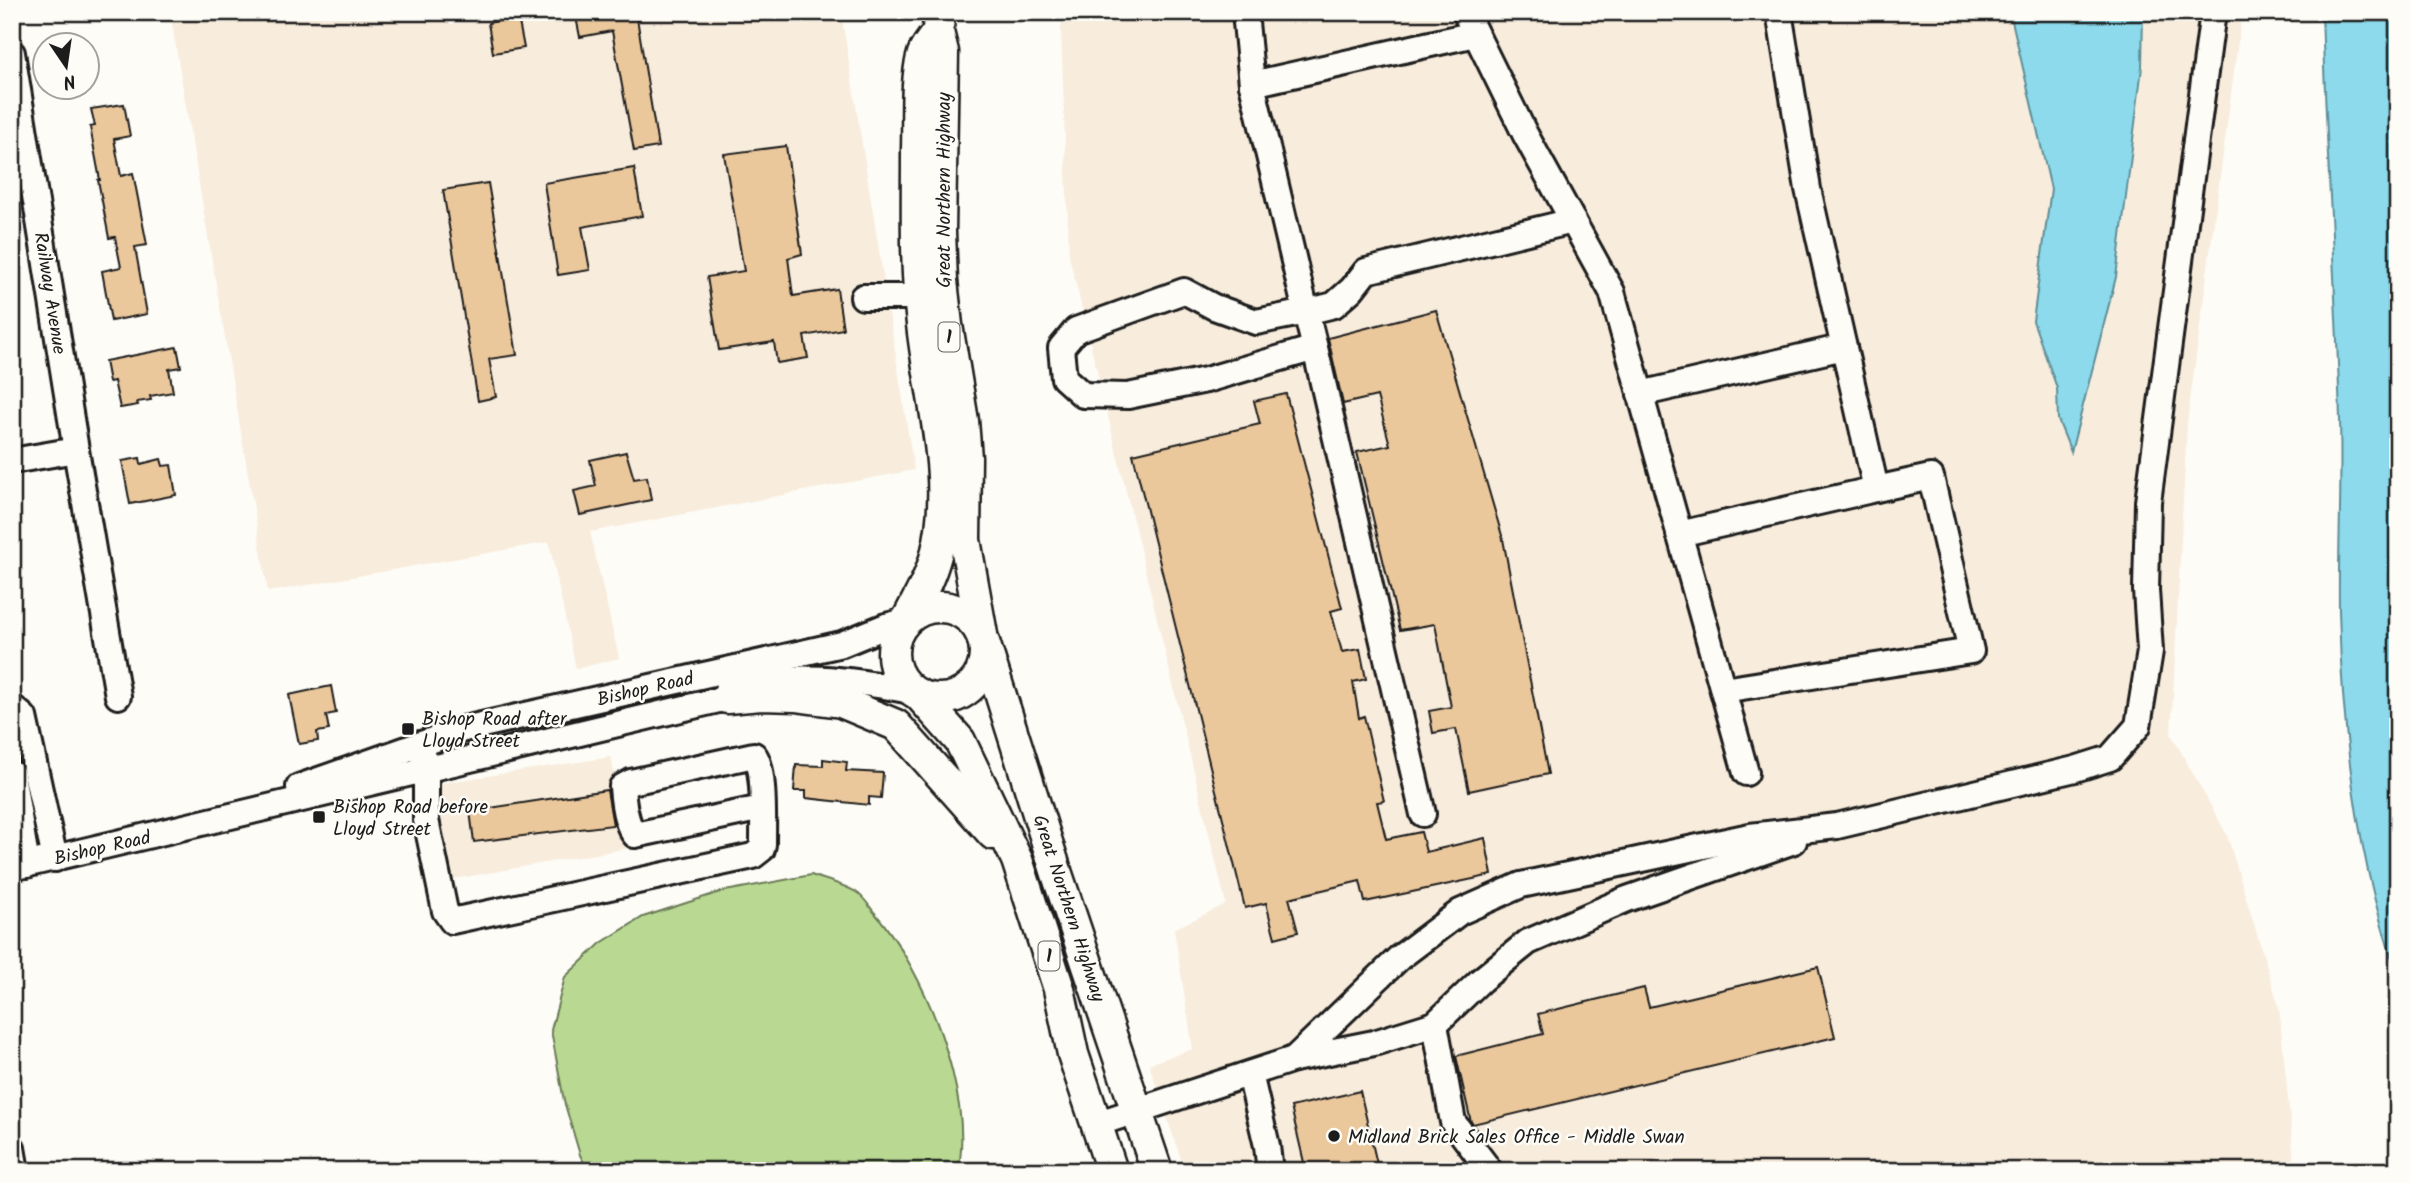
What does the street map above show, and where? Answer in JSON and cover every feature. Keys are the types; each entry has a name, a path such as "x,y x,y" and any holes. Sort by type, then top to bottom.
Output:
{"main road":[{"name":"Great Northern Highway","path":"907,619 927,582 936,554 942,519 941,454 922,325 932,297 940,232 943,52 939,22"},
{"name":"Great Northern Highway","path":"932,297 963,421 966,458 965,540 984,642 1157,1171"},
{"name":"1","path":"937,607 957,610 973,622 984,642 984,665 968,690 940,700 916,694 898,676 892,657 895,637 907,619 926,608 937,607"},
{"name":"Great Northern Highway","path":"916,694 960,741 1017,860 1059,989 1073,1054 1112,1171"},
{"path":"727,698 796,696 841,702 896,725 1017,860"}],"street":[{"path":"1245,12 1252,84 1423,814"},
{"path":"1779,12 1808,189 1876,489"},
{"path":"1096,1124 1294,1059 1374,1043 1435,1024 1481,980 1528,942 1627,899 1837,826 2075,769 2110,758 2138,726 2150,651 2146,590 2148,502 2213,12"},
{"path":"1252,84 1470,23 1525,134 1612,292 1746,773"},
{"name":"Railway Avenue","path":"12,53 118,696"},
{"path":"1315,348 1206,380 1128,396 1083,395 1064,378 1062,348 1076,330 1184,291 1214,307 1256,322 1334,305 1352,289 1366,271 1573,221"},
{"path":"863,297 932,297"},
{"path":"1640,394 1844,347"},
{"path":"12,461 76,450"},
{"path":"1679,534 1931,477 1971,651 1723,690"},
{"name":"Bishop Road","path":"274,807 274,799 278,795 487,723 842,644 907,619"},
{"name":"Bishop Road","path":"20,866 727,698 730,686 786,677 844,680 916,694"},
{"path":"12,707 24,717 55,859"},
{"path":"421,744 426,768 426,820 445,911 452,921 759,853 763,844 762,808 760,762 754,755 631,782 622,787 629,826 635,835 762,808"},
{"path":"12,774 20,866"},
{"path":"1294,1059 1399,958 1460,912 1521,886 1750,836 1837,826"},
{"path":"1435,1024 1453,1122 1490,1171"},
{"path":"1250,1074 1270,1171"},
{"path":"12,1148 16,1171"}],"shaded area":[{"path":"170,12 448,12 451,24 530,12 841,12 914,470 590,532 619,658 576,669 549,542 268,592"},
{"path":"1067,12 2242,12 2187,424 2171,734 2227,835 2279,1007 2295,1171 1185,1171 1149,1064 1193,1049 1174,929 1226,904 1069,255 1061,27"},
{"path":"611,757 629,848 437,882 415,787"}],"green space":[{"path":"811,875 845,887 861,896 893,936 911,966 941,1034 952,1071 959,1106 961,1140 958,1171 588,1171 580,1155 564,1101 551,1030 565,977 601,943 643,917 720,892"}],"water":[{"path":"2010,12 2143,12 2142,67 2116,277 2071,452 2058,420 2057,388 2033,321 2051,189"},
{"path":"2322,12 2398,12 2398,976 2384,933 2362,842 2344,703 2339,611 2340,420"}],"building":[{"path":"575,12 636,12 658,147 634,151 612,31 580,37"},
{"path":"518,17 524,48 493,53 488,23"},
{"path":"124,104 130,136 114,139 121,176 133,173 147,245 135,247 147,314 111,321 102,271 121,267 115,237 109,238 90,127 95,126 91,109"},
{"path":"786,146 802,254 788,258 793,296 837,289 843,329 804,336 808,358 777,363 774,342 719,350 707,277 744,271 724,154"},
{"path":"634,168 642,216 582,227 590,270 558,275 544,183"},
{"path":"488,183 517,355 489,359 496,397 478,401 443,190"},
{"path":"1436,310 1503,539 1548,774 1469,791 1456,729 1433,733 1429,711 1451,707 1435,624 1400,630 1357,452 1390,445 1377,396 1343,404 1328,338"},
{"path":"177,347 181,367 169,369 173,392 150,396 151,400 120,408 114,381 109,382 105,361"},
{"path":"1286,394 1342,608 1331,611 1342,652 1360,649 1366,679 1353,682 1359,718 1364,716 1384,801 1377,802 1386,839 1421,832 1426,852 1485,838 1492,875 1365,902 1360,881 1289,898 1298,932 1275,938 1266,903 1245,908 1133,454 1260,424 1254,401"},
{"path":"626,452 634,479 647,477 651,500 580,515 574,491 596,486 590,460"},
{"path":"140,458 141,464 161,459 163,466 171,465 176,495 130,504 122,461"},
{"path":"331,686 336,713 326,715 329,730 317,732 318,741 299,744 289,695"},
{"path":"823,759 847,762 846,771 883,773 881,798 869,797 869,805 806,798 806,791 794,791 796,765 823,766"},
{"path":"607,790 613,825 474,842 470,811"},
{"path":"1818,967 1835,1037 1473,1124 1471,1122 1456,1056 1543,1034 1538,1014 1644,988 1649,1007"},
{"name":"Midland Brick Sales Office - Middle Swan","path":"1360,1091 1377,1164 1346,1171 1306,1171 1291,1107"}],"place":[{"name":"Bishop Road after Lloyd Street","path":"408,729"},
{"name":"Bishop Road before Lloyd Street","path":"319,817"},
{"name":"Midland Brick Sales Office - Middle Swan","path":"1334,1136"}]}
